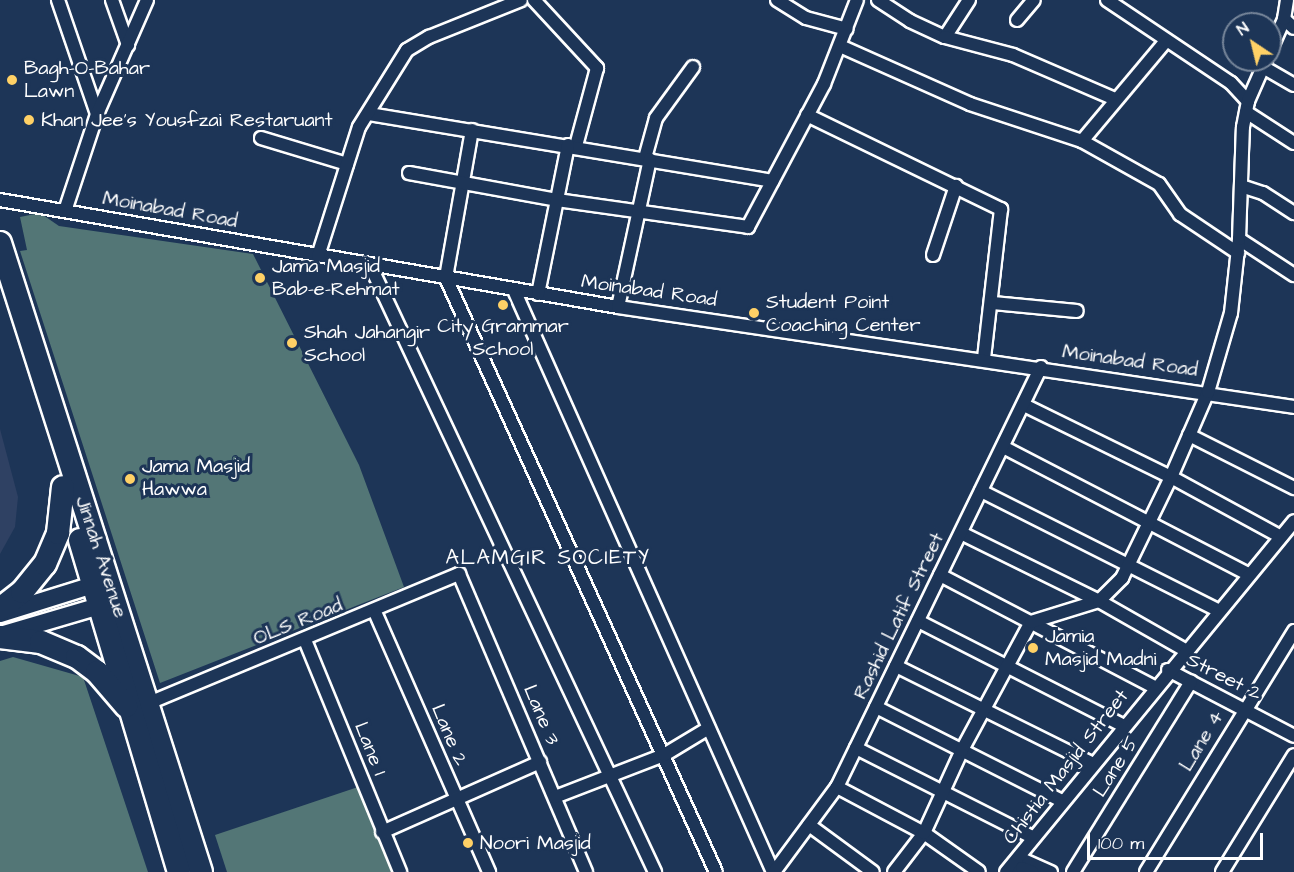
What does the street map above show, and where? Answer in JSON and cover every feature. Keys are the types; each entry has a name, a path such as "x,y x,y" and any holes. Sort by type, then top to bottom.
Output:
{"highway":[{"name":"Jinnah Avenue","path":"0,243 141,709 201,872"},
{"name":"Jinnah Avenue","path":"0,283 93,585 108,604"},
{"path":"0,609 22,592 45,564 58,533 63,487"},
{"path":"0,636 42,642 77,657 141,709"},
{"name":"Jinnah Avenue","path":"141,709 179,872"}],"main road":[{"path":"0,614 93,585"},
{"path":"0,636 108,604"}],"street":[{"path":"58,0 97,114"},
{"path":"112,0 128,45"},
{"path":"65,211 97,114 147,0"},
{"path":"318,256 359,127 407,50 429,37 521,0"},
{"path":"534,0 597,68 557,200 538,294"},
{"path":"777,0 806,18 847,29"},
{"path":"409,173 557,200 748,227 807,115 840,46 857,0"},
{"path":"878,0 910,21 945,37 1013,55 1115,99"},
{"path":"945,37 969,0"},
{"path":"1017,20 1035,0"},
{"path":"1282,23 1287,0"},
{"path":"1116,3 1166,41 1231,83 1247,106 1294,143"},
{"path":"1284,18 1294,28"},
{"path":"1082,141 1166,41"},
{"path":"840,46 986,110 1082,141 1159,184 1180,214 1238,253"},
{"path":"618,307 640,212 656,118 693,67"},
{"path":"894,872 924,833 963,750 1031,622 1099,601 1122,578 1171,477 1208,392 1231,313 1238,253 1247,106 1261,72"},
{"path":"1275,72 1294,85"},
{"path":"369,114 772,181"},
{"path":"807,115 998,206 1002,213 993,303 984,359"},
{"path":"472,130 446,278 716,872"},
{"path":"261,138 347,164"},
{"path":"933,255 956,186"},
{"path":"1241,186 1263,194 1294,213"},
{"name":"Moinabad Road","path":"0,200 618,307 1041,367 1294,407"},
{"path":"1239,239 1294,275"},
{"path":"369,265 655,872"},
{"path":"514,290 774,872"},
{"path":"993,303 1077,310"},
{"name":"Rashid Latif Street","path":"774,872 837,787 981,491 1005,448 1041,367"},
{"path":"1024,405 1171,477 1281,537"},
{"path":"1189,435 1294,488"},
{"path":"1005,448 1248,574"},
{"path":"981,491 1129,563 1218,610"},
{"name":"Chistia Masjid Street","path":"1006,872 1168,670 1293,524"},
{"path":"961,533 1099,601 1185,650"},
{"name":"OLS Road","path":"141,709 375,612 459,574"},
{"name":"Lane 3","path":"459,574 586,872"},
{"path":"940,576 1154,687"},
{"name":"Lane 2","path":"375,612 489,872"},
{"path":"918,621 1008,664 1124,726"},
{"name":"Lane 4","path":"1146,872 1294,630"},
{"name":"Lane 1","path":"305,640 399,872"},
{"path":"896,666 1093,764"},
{"name":"Street 2","path":"1168,670 1294,736"},
{"name":"Lane 5","path":"1073,872 1191,682"},
{"path":"876,707 1062,801"},
{"path":"555,797 664,755 709,728"},
{"path":"856,748 942,794 1032,837"},
{"path":"1222,872 1294,755"},
{"path":"382,832 457,802 540,762"},
{"path":"837,787 924,833 979,872"},
{"path":"809,825 873,872"},
{"path":"1019,858 1051,872"},
{"path":"1019,872 1022,868 1032,872"}],"shaded area":[{"path":"0,429 18,497 15,527 0,554"}],"green space":[{"path":"40,213 59,226 253,254 359,465 404,587 160,683 20,251 27,250 20,217"},
{"path":"13,657 83,677 148,872 0,872 0,661"},
{"path":"358,787 395,872 227,872 215,835"}],"place":[{"name":"Bagh-O-Bahar Lawn","path":"12,80"},
{"name":"Khan Jee's Yousfzai Restaruant","path":"29,120"},
{"name":"Jama Masjid Bab-e-Rehmat","path":"260,278"},
{"name":"City Grammar School","path":"503,305"},
{"name":"Student Point Coaching Center","path":"754,313"},
{"name":"Shah Jahangir School","path":"292,343"},
{"name":"Jama Masjid Hawwa","path":"130,479"},
{"name":"Jamia Masjid Madni","path":"1033,648"},
{"name":"Noori Masjid","path":"468,843"}],"district":[{"name":"ALAMGIR SOCIETY","path":"548,558"}]}
